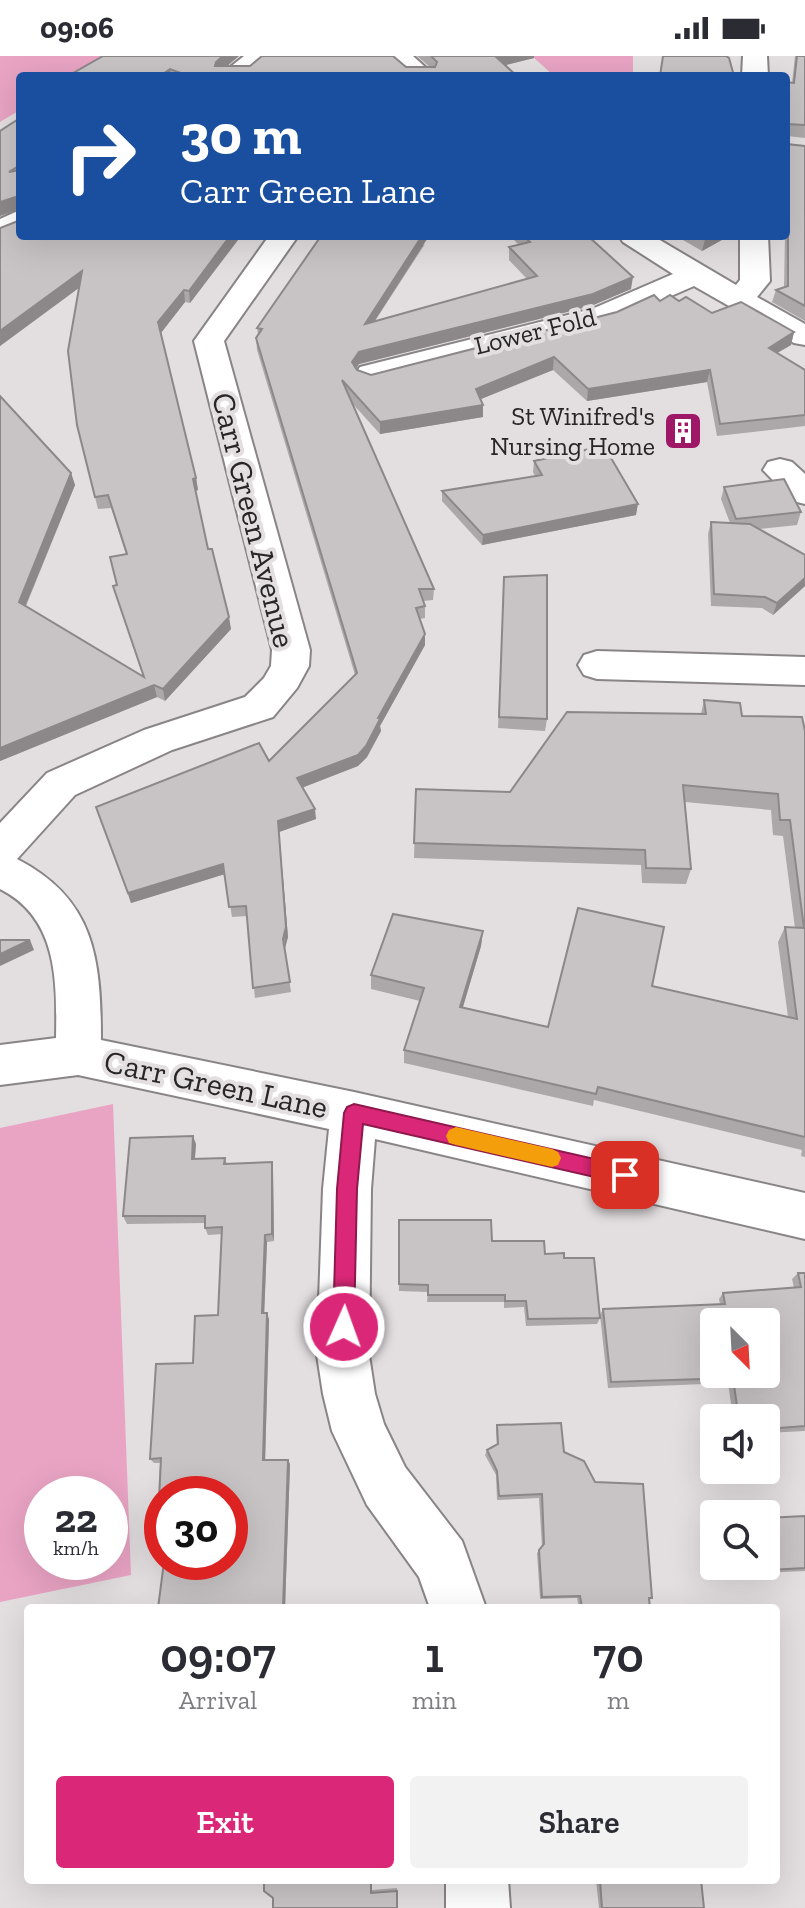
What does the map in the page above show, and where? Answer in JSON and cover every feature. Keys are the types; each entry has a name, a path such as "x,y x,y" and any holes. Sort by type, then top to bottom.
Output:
{"street":[{"path":"238,72 261,56"},
{"path":"397,56 417,72"},
{"name":"Carr Green Avenue","path":"0,850 61,784 158,740 259,707 278,688 290,666 291,650 209,341 281,240"},
{"path":"639,240 805,336"},
{"path":"739,300 755,281 754,240"},
{"name":"Lower Fold","path":"371,374 603,315 695,275"},
{"path":"780,470 805,493"},
{"path":"597,665 805,671"},
{"path":"0,869 33,887 61,921 71,940 78,974 78,1055"},
{"name":"Carr Green Lane","path":"0,1065 78,1055 354,1113 805,1216"},
{"path":"354,1113 347,1189 343,1355 349,1394 359,1431 386,1486 442,1561 457,1604"},
{"path":"477,1884 478,1908"}],"shaded area":[{"path":"0,56 105,56 79,72 16,72 16,112 0,122"},
{"path":"532,56 633,56 633,72 550,72"},
{"path":"113,1104 127,1476 24,1476 24,1580 107,1580 0,1602 0,1128"},
{"path":"128,1496 131,1575 128,1576"}],"building":[{"path":"103,56 223,56 215,66 250,66 262,56 393,56 406,67 435,67 437,62 431,56 495,56 513,72 178,72 170,69 166,72 75,72"},
{"path":"663,56 726,56 733,72 661,72"},
{"path":"797,56 805,56 805,125 790,124 790,82 794,83"},
{"path":"16,121 16,168 9,172 16,171 16,197 0,202 0,131"},
{"path":"790,144 805,146 805,306 776,290 788,286"},
{"path":"16,222 16,240 227,240 189,291 184,290 158,322 196,478 193,479 208,549 212,549 229,617 163,689 154,685 0,748 0,396 71,473 19,602 144,677 113,586 117,585 110,557 127,554 108,495 95,497 77,425 68,351 82,271 0,331 0,228"},
{"path":"318,240 419,240 365,324 537,276 509,247 530,242 528,240 592,240 633,277 593,294 359,352 352,362 357,370 371,375 617,312 654,295 660,301 670,295 679,301 686,297 712,313 741,302 794,332 769,348 805,370 805,415 720,424 710,370 588,389 554,357 476,389 483,405 380,422 342,380 434,589 419,589 425,606 416,608 425,634 378,718 366,746 358,755 297,778 315,809 278,821 286,927 283,939 290,982 253,988 246,906 229,907 223,864 128,893 96,807 259,743 269,761 357,673 256,338 262,329 257,328"},
{"path":"604,446 638,504 483,535 442,491 542,475 534,461"},
{"path":"784,479 801,512 736,519 724,487"},
{"path":"711,522 750,524 805,555 805,578 777,603 765,597 714,594"},
{"path":"547,575 547,719 499,717 504,577"},
{"path":"704,700 740,703 742,716 802,717 805,731 805,1137 598,1087 596,1094 404,1050 424,988 371,975 393,914 483,931 460,1007 548,1027 578,908 664,927 652,986 797,1019 785,927 804,928 790,820 780,820 778,794 683,785 691,869 646,868 645,850 414,843 416,789 510,792 567,712 706,714"},
{"path":"0,940 30,940 0,954"},
{"path":"193,1136 192,1159 225,1158 224,1164 272,1162 272,1234 265,1235 262,1313 267,1313 263,1460 288,1460 283,1604 159,1604 162,1580 248,1580 248,1476 160,1476 161,1458 150,1459 156,1364 193,1363 195,1316 218,1315 222,1227 205,1228 205,1216 123,1216 130,1138"},
{"path":"399,1220 491,1220 492,1241 544,1241 545,1254 564,1253 564,1258 594,1258 600,1318 528,1319 526,1301 505,1301 505,1295 428,1295 428,1285 399,1284"},
{"path":"798,1273 805,1273 805,1426 780,1428 780,1404 737,1404 734,1388 780,1388 780,1308 700,1308 700,1379 611,1382 603,1309 725,1304 723,1293 801,1287"},
{"path":"561,1423 564,1452 584,1461 595,1482 643,1484 652,1598 649,1598 650,1604 581,1604 580,1596 542,1597 539,1550 544,1544 542,1494 499,1496 497,1471 487,1450 498,1444 497,1425"},
{"path":"805,1516 805,1568 780,1569 780,1517"},
{"path":"264,1884 371,1884 371,1893 397,1891 397,1908 273,1908 273,1898 264,1891"},
{"path":"600,1884 701,1884 704,1908 602,1908"}],"slow traffic":[{"path":"456,1136 552,1158"}],"place":[{"name":"St Winifred's Nursing Home","path":"683,431"}],"route":[{"path":"344,1327 347,1189 354,1113 625,1175"}]}
